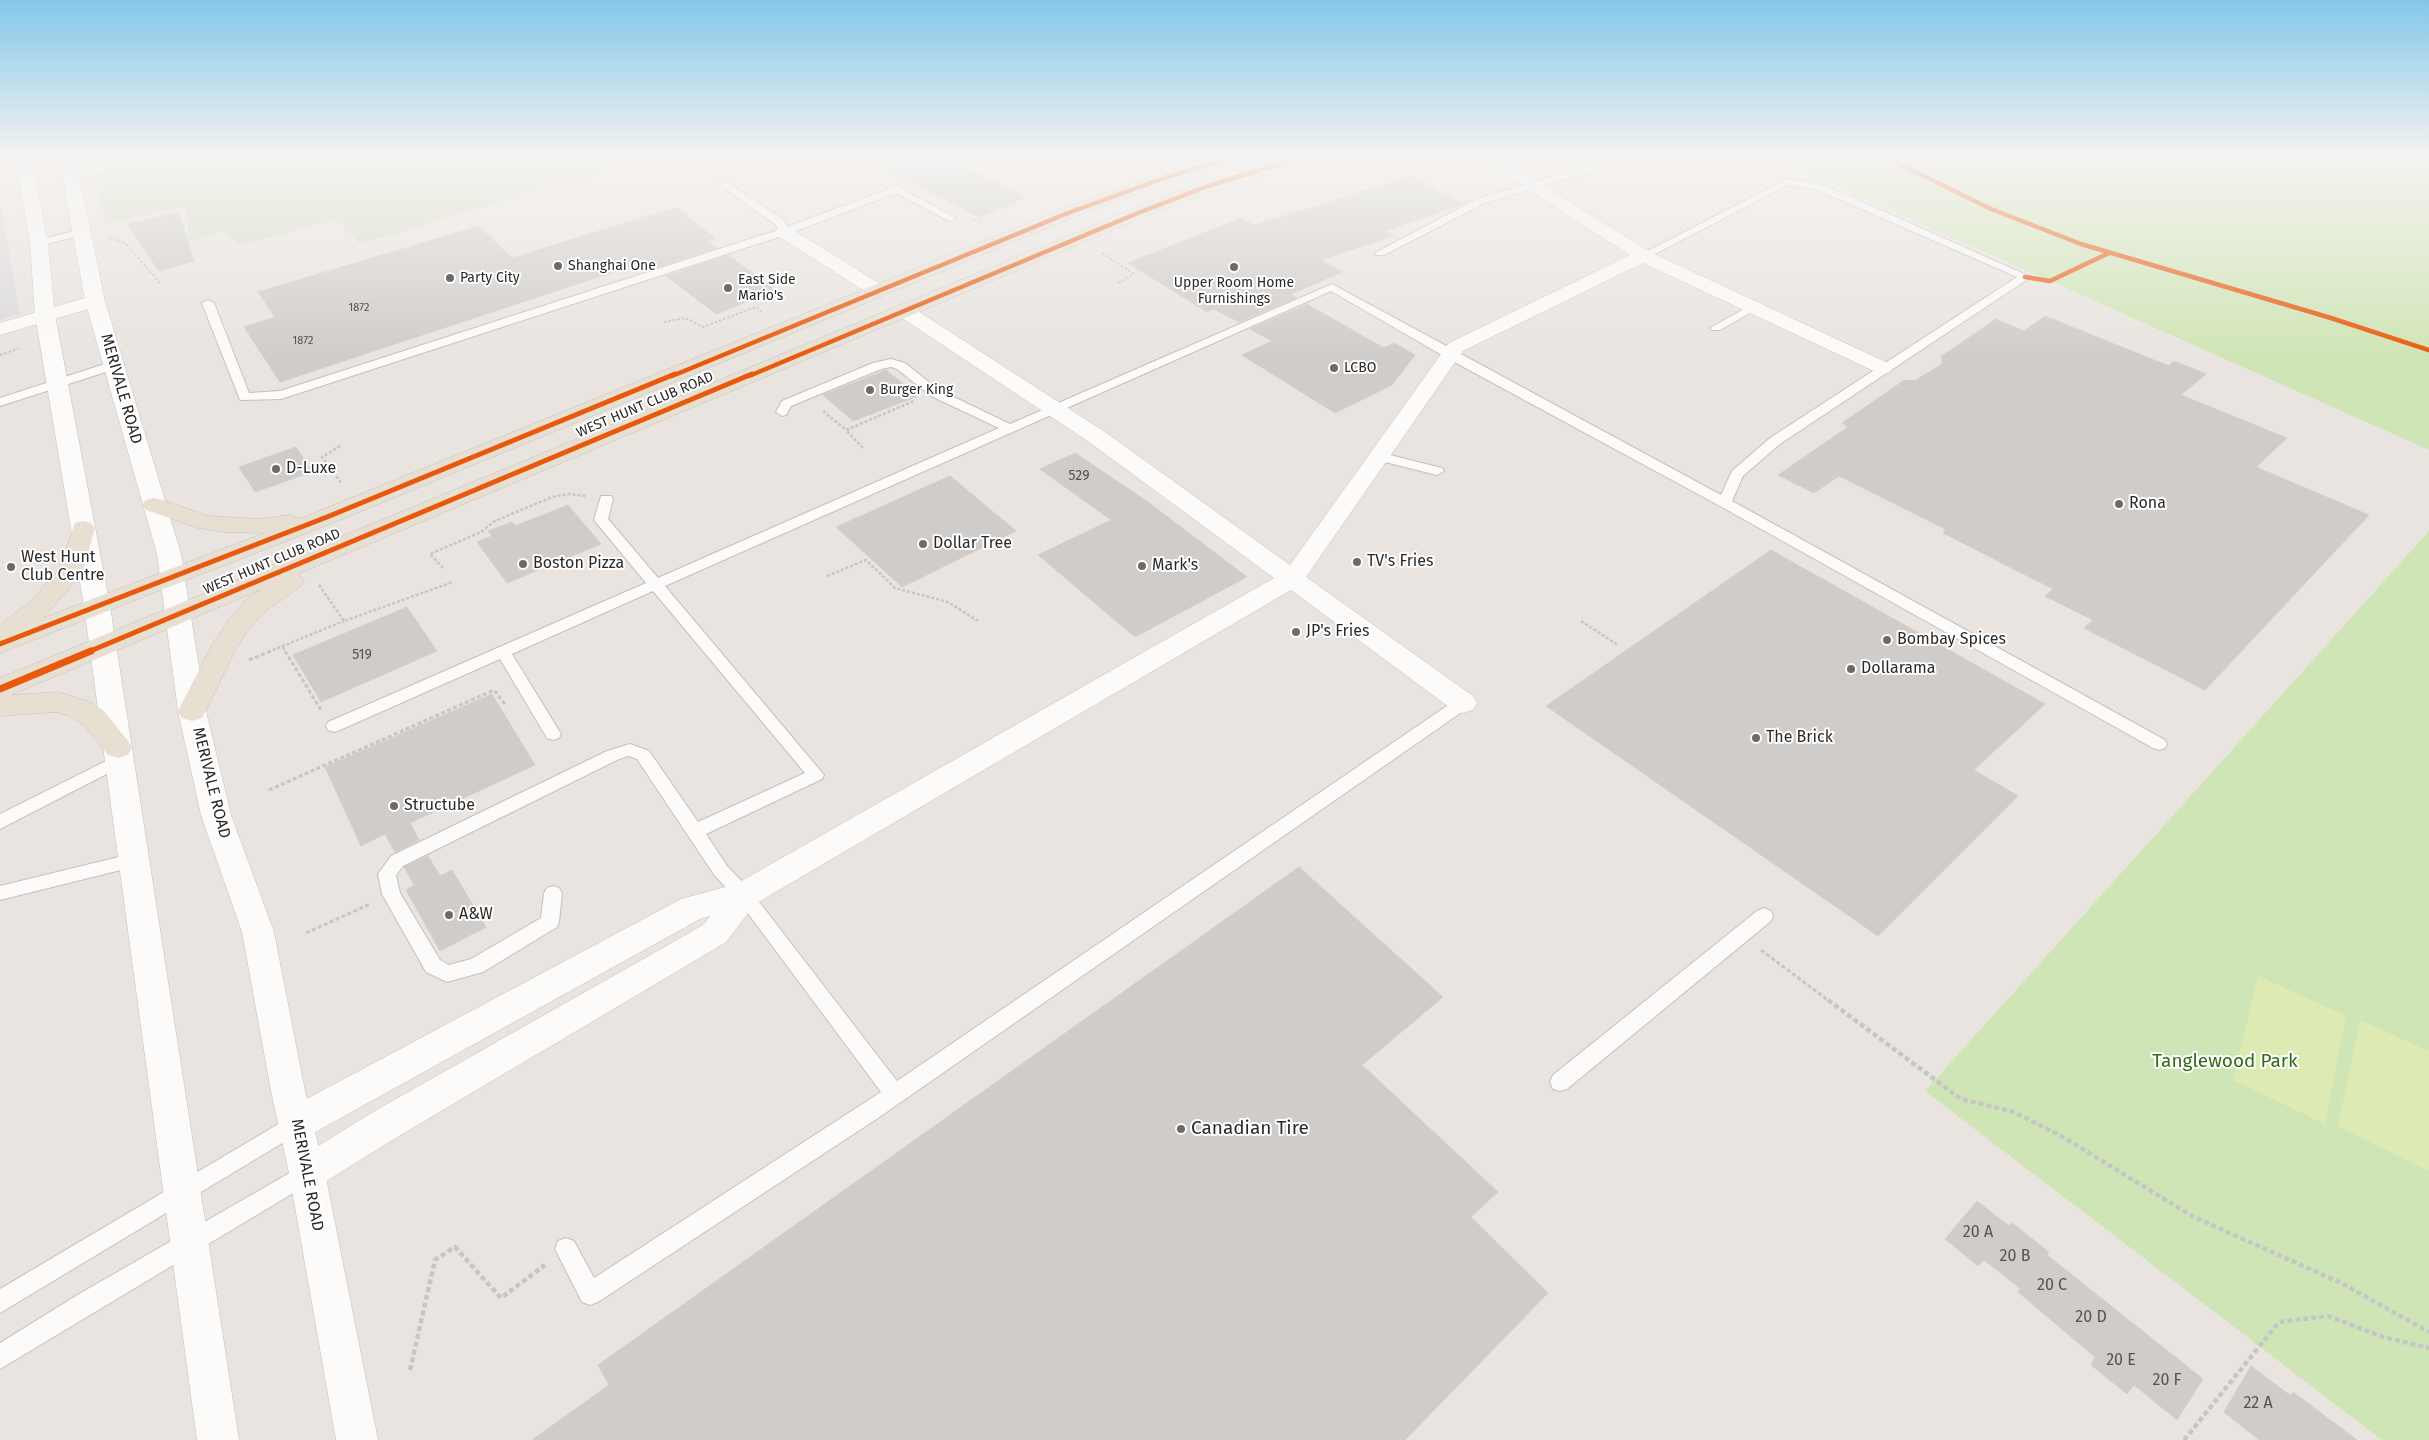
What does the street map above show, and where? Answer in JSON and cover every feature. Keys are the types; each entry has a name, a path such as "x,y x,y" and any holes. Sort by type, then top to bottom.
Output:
{"main road":[{"path":"35,223 45,315 97,606 218,1440"},
{"name":"MERIVALE ROAD","path":"80,223 94,301 169,554 192,710 216,815 258,932 288,1091 297,1122 307,1173 357,1440"},
{"name":"WEST HUNT CLUB ROAD","path":"0,644 328,517 1045,223"},
{"name":"WEST HUNT CLUB ROAD","path":"0,689 1113,223"},
{"path":"1591,223 1643,256 1883,368"},
{"path":"784,232 878,291 903,310 1056,410 1293,578 1463,703"},
{"path":"297,1122 692,908 744,895 1293,578 1456,347 1643,256"},
{"path":"0,329 94,301"},
{"path":"154,505 206,523 239,526 328,517"},
{"path":"0,636 40,607 70,574 83,528"},
{"path":"192,710 225,645 255,606 274,591 364,536"},
{"path":"0,706 34,702 58,702 80,709 94,718 119,754"},
{"path":"307,1173 395,1119 702,942 715,933 744,895"}],"lane":[{"path":"780,223 784,232"},
{"path":"208,303 244,397 281,395 807,223"},
{"path":"1380,253 1438,223"},
{"path":"1643,256 1707,223"},
{"path":"1725,503 1737,474 1775,441 1883,368 2025,278 1902,223"},
{"path":"38,243 82,232"},
{"path":"334,726 1332,287 1451,355 1725,503 2159,744"},
{"path":"1716,328 1753,307"},
{"path":"782,412 786,404 877,366 891,363 901,366 935,392 1010,429"},
{"path":"0,402 114,364"},
{"path":"1378,456 1437,471"},
{"path":"606,499 601,520 816,775 696,831"},
{"path":"504,652 554,734"},
{"path":"566,1249 590,1294 895,1094 1463,703"},
{"path":"553,892 550,922 476,966 447,974 433,966 390,894 387,874 397,861 613,755 630,750 643,755 696,831 721,871 744,895 895,1094"},
{"path":"0,822 119,754"},
{"path":"0,893 135,860"},
{"path":"1560,1082 1764,916"},
{"path":"0,1302 297,1122"},
{"path":"0,1357 87,1302 307,1173"}],"path":[{"path":"980,223 984,225"},
{"path":"106,238 113,238 125,243 140,258 160,284"},
{"path":"1101,252 1134,274 1117,284"},
{"path":"664,322 685,318 703,327 756,307 768,316"},
{"path":"0,355 18,350"},
{"path":"863,448 846,430 935,392"},
{"path":"340,446 322,457 341,482"},
{"path":"443,568 430,554 480,532 494,521 552,497 570,494 606,499"},
{"path":"828,576 866,560 895,588 948,602 978,621"},
{"path":"242,663 344,621 453,582"},
{"path":"311,590 319,585 344,621"},
{"path":"1581,621 1618,646"},
{"path":"283,647 320,709 334,726"},
{"path":"269,790 494,690 504,703 528,693"},
{"path":"306,933 366,905"},
{"path":"1742,934 1772,960 1962,1099 2014,1112 2063,1137 2192,1216 2343,1284 2429,1332"},
{"path":"410,1370 435,1260 455,1247 501,1298 566,1249"},
{"path":"2184,1440 2279,1322 2328,1316 2383,1337 2429,1348"}],"shaded area":[{"path":"0,223 4,223 20,314 0,320"}],"green space":[{"path":"187,223 324,223 240,246 225,231 189,241"},
{"path":"339,223 430,223 360,244"},
{"path":"1920,223 2429,223 2429,450"},
{"name":"Tanglewood Park","path":"2429,531 2429,1440 2382,1440 1925,1091"},
{"path":"2258,976 2346,1016 2325,1124 2233,1080"},
{"path":"2360,1020 2429,1051 2429,1171 2338,1126"}],"building":[{"path":"182,223 194,261 159,271 127,224"},
{"path":"624,223 696,223 715,238 707,241 717,248 656,268 647,261 280,382 244,327 275,317 258,292 479,226 512,258"},
{"name":"Upper Room Home Furnishings","path":"1228,223 1251,223 1254,225 1260,223 1408,223 1385,231 1393,236 1321,260 1342,272 1291,294 1296,298 1239,322 1214,309 1207,312 1128,263"},
{"name":"East Side Mario's","path":"728,255 776,290 716,314 666,276"},
{"name":"LCBO","path":"1307,304 1384,348 1394,343 1415,355 1392,385 1335,413 1242,355 1272,341 1250,329"},
{"name":"Rona","path":"2045,316 2169,366 2174,361 2206,374 2181,395 2287,438 2256,467 2369,515 2205,690 2084,628 2093,620 2045,596 2053,589 1943,533 1945,529 1839,476 1814,493 1778,475 1848,427 1842,423 1903,381 1916,380 1942,364 1942,356 1996,319 2024,331"},
{"name":"Burger King","path":"886,370 918,396 853,421 823,395"},
{"name":"D-Luxe","path":"296,447 312,472 255,492 239,467"},
{"name":"Mark's","path":"1075,453 1148,502 1247,577 1135,637 1038,555 1111,520 1040,469"},
{"name":"Dollar Tree","path":"950,476 1016,531 902,587 836,527"},
{"name":"Boston Pizza","path":"568,505 601,544 507,583 477,542 492,536 488,531 512,522 515,526"},
{"name":"The Brick","path":"1771,550 2045,704 1974,770 2018,796 1878,936 1546,706"},
{"path":"407,607 437,651 321,702 293,655"},
{"name":"Structube","path":"492,694 535,765 410,823 419,840 395,852 385,834 361,846 325,767"},
{"name":"A&W","path":"428,856 440,876 452,870 486,927 440,951 406,890 414,885 404,867"},
{"name":"Canadian Tire","path":"1299,867 1443,997 1362,1065 1498,1192 1471,1217 1548,1293 1405,1440 532,1440 609,1385 598,1365"},
{"path":"1977,1201 2009,1226 2012,1223 2049,1252 2047,1255 2203,1379 2177,1420 2134,1385 2127,1394 2091,1365 2095,1357 2018,1292 2021,1289 1984,1260 1978,1266 1945,1239"},
{"path":"2251,1366 2291,1396 2293,1392 2357,1440 2259,1440 2224,1412"}],"cycle path":[{"path":"0,644 327,517 1043,223"},
{"path":"0,689 1114,223"},
{"path":"2028,223 2081,244 2331,318 2429,350"},
{"path":"2025,277 2050,281 2109,253"}],"place":[{"name":"Shanghai One","path":"558,266"},
{"name":"Upper Room Home Furnishings","path":"1234,267"},
{"name":"Party City","path":"450,278"},
{"name":"East Side Mario's","path":"728,288"},
{"name":"LCBO","path":"1334,368"},
{"name":"Burger King","path":"870,390"},
{"name":"D-Luxe","path":"276,469"},
{"name":"Rona","path":"2119,504"},
{"name":"Dollar Tree","path":"923,544"},
{"name":"TV's Fries","path":"1357,562"},
{"name":"Boston Pizza","path":"523,564"},
{"name":"Mark's","path":"1142,566"},
{"name":"West Hunt Club Centre","path":"11,567"},
{"name":"JP's Fries","path":"1296,632"},
{"name":"Bombay Spices","path":"1887,640"},
{"name":"Dollarama","path":"1851,669"},
{"name":"The Brick","path":"1756,738"},
{"name":"Structube","path":"394,806"},
{"name":"A&W","path":"449,915"},
{"name":"Canadian Tire","path":"1181,1129"}]}
